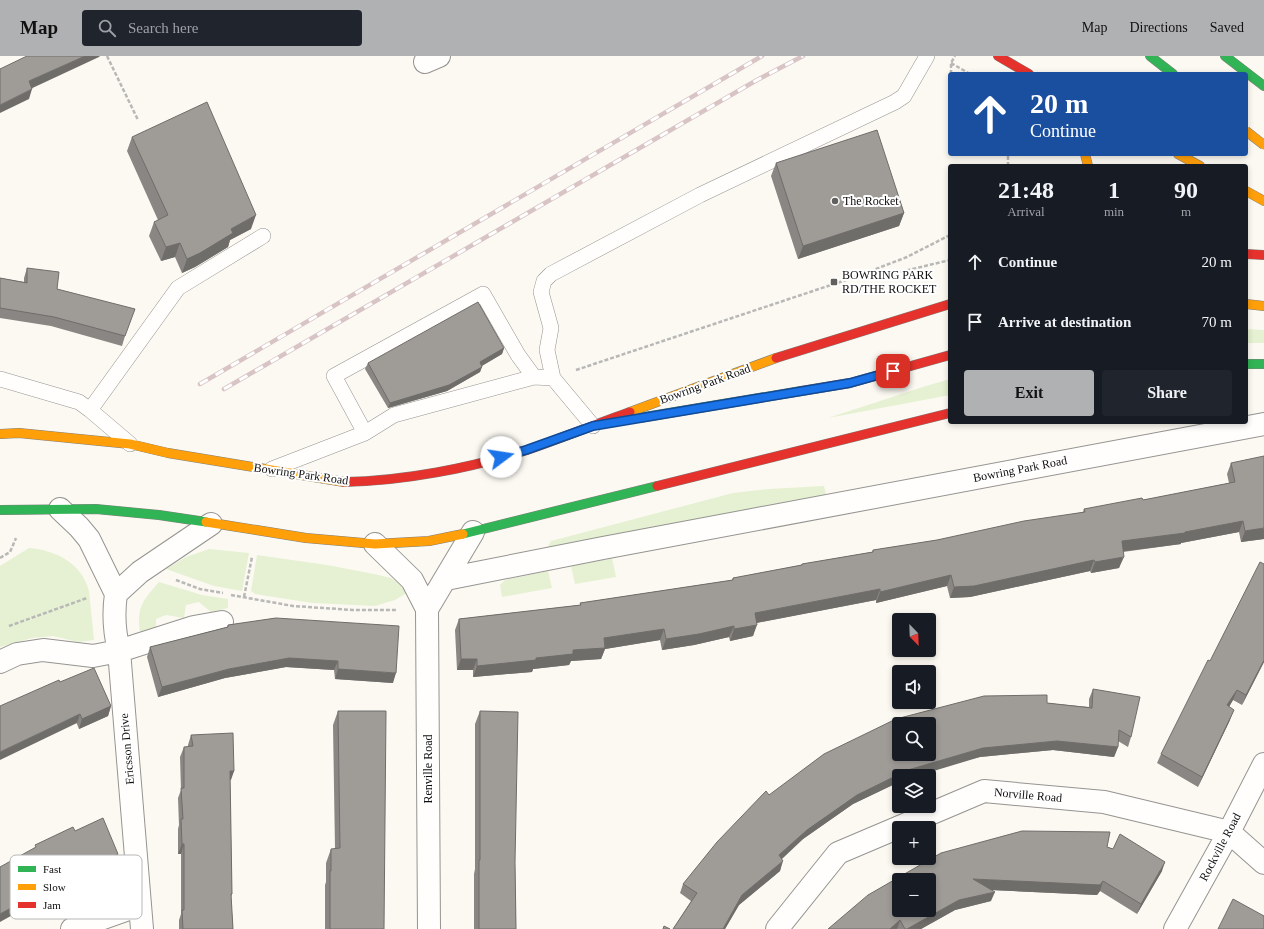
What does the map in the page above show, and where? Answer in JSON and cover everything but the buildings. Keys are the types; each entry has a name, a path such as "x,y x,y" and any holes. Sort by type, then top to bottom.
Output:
{"highway":[{"path":"998,56 1026,72"},
{"path":"1150,56 1170,72"},
{"path":"1225,56 1246,72"},
{"path":"1248,74 1264,86"},
{"path":"1248,133 1264,145"},
{"path":"1182,156 1196,164"},
{"path":"1248,192 1264,201"},
{"path":"1248,254 1264,255"},
{"path":"937,307 948,301"},
{"path":"937,307 948,304"},
{"path":"1248,304 1264,306"},
{"name":"Bowring Park Road","path":"0,434 19,433 130,444 168,453 345,482 394,479 463,467 526,450 794,352 937,307"},
{"path":"593,426 850,383 948,356"},
{"path":"1248,364 1264,364"},
{"path":"0,510 96,509 151,514 306,538 375,544 429,541 473,532 946,414"}],"street":[{"name":"Bowring Park Road","path":"446,579 720,525 1264,424"},
{"path":"60,509 79,527 88,539 116,596 140,572 211,524"},
{"path":"427,609 473,532"},
{"name":"Renville Road","path":"375,544 412,580 427,609 429,929"},
{"name":"Ericsson Drive","path":"116,596 114,616 115,634 119,651 136,855"},
{"path":"0,662 17,654 43,650 93,656 119,651 194,627 222,622"},
{"name":"Rockville Road","path":"1175,929 1229,832 1264,764"},
{"name":"Norville Road","path":"777,929 838,853 984,791 1104,802 1229,832 1264,863"},
{"path":"72,929 100,919"},
{"name":"Ericsson Drive","path":"141,919 142,929"}],"lane":[{"path":"593,426 554,378 547,350 551,328 541,292 544,281 551,274 700,195 894,102 904,96 927,56"},
{"path":"90,410 178,288 263,236"},
{"path":"365,433 334,376 483,294 518,355 534,377"},
{"path":"269,470 365,433 394,415 534,377 554,378"},
{"path":"0,380 79,402 130,444"}],"path":[{"path":"107,56 138,120"},
{"path":"951,72 951,63 955,56"},
{"path":"951,63 967,72"},
{"path":"554,378 855,277 907,257 948,236"},
{"path":"855,277 900,272 948,260"},
{"path":"244,597 257,530"},
{"path":"140,572 151,583 163,576 200,589 293,606 353,610 427,609"},
{"path":"7,627 92,596 116,596"}],"green space":[{"path":"1248,329 1264,330 1264,343 1248,343"},
{"path":"948,380 948,395 828,418"},
{"path":"824,486 826,495 547,548 551,541 733,493 769,489"},
{"path":"29,548 39,549 58,555 74,566 80,573 89,591 94,640 78,642 53,636 32,638 0,647 0,566"},
{"path":"209,549 249,553 242,591 214,586 166,569 186,557"},
{"path":"257,555 327,565 391,578 399,583 407,593 395,600 375,606 312,603 255,594 251,591"},
{"path":"612,558 616,577 575,584 571,566"},
{"path":"548,571 552,588 502,597 500,585 505,580"},
{"path":"159,582 202,595 228,599 228,608 211,612 199,602 186,605 184,618 166,615 156,619 156,627 140,632 140,610 145,599"}],"railway":[{"path":"200,384 762,56"},
{"path":"224,389 757,80 803,56"}],"traffic: fast":[{"path":"1150,56 1170,72"},
{"path":"1225,56 1246,72"},
{"path":"1248,74 1264,86"},
{"path":"1248,364 1264,364"},
{"path":"639,418 801,391"},
{"path":"463,534 657,486"},
{"path":"0,510 96,509 159,515 206,522"}],"traffic: slow":[{"path":"1248,133 1264,145"},
{"path":"1086,156 1088,164"},
{"path":"1182,156 1196,164"},
{"path":"1248,192 1264,201"},
{"path":"1248,304 1264,306"},
{"path":"630,412 776,358"},
{"path":"0,434 19,433 130,444 168,453 344,482"},
{"path":"206,522 306,538 375,544 429,541 463,534"}],"traffic: jam":[{"path":"998,56 1026,72"},
{"path":"1248,254 1264,255"},
{"path":"776,358 948,305"},
{"path":"801,391 850,383 948,356"},
{"path":"344,482 413,476 460,468 505,457 630,412"},
{"path":"657,486 948,413"}],"place":[{"name":"The Rocket","path":"835,201"},
{"name":"BOWRING PARK RD/THE ROCKET","path":"834,282"}],"route":[{"path":"501,457 526,450 593,426 850,383 893,371"}]}
